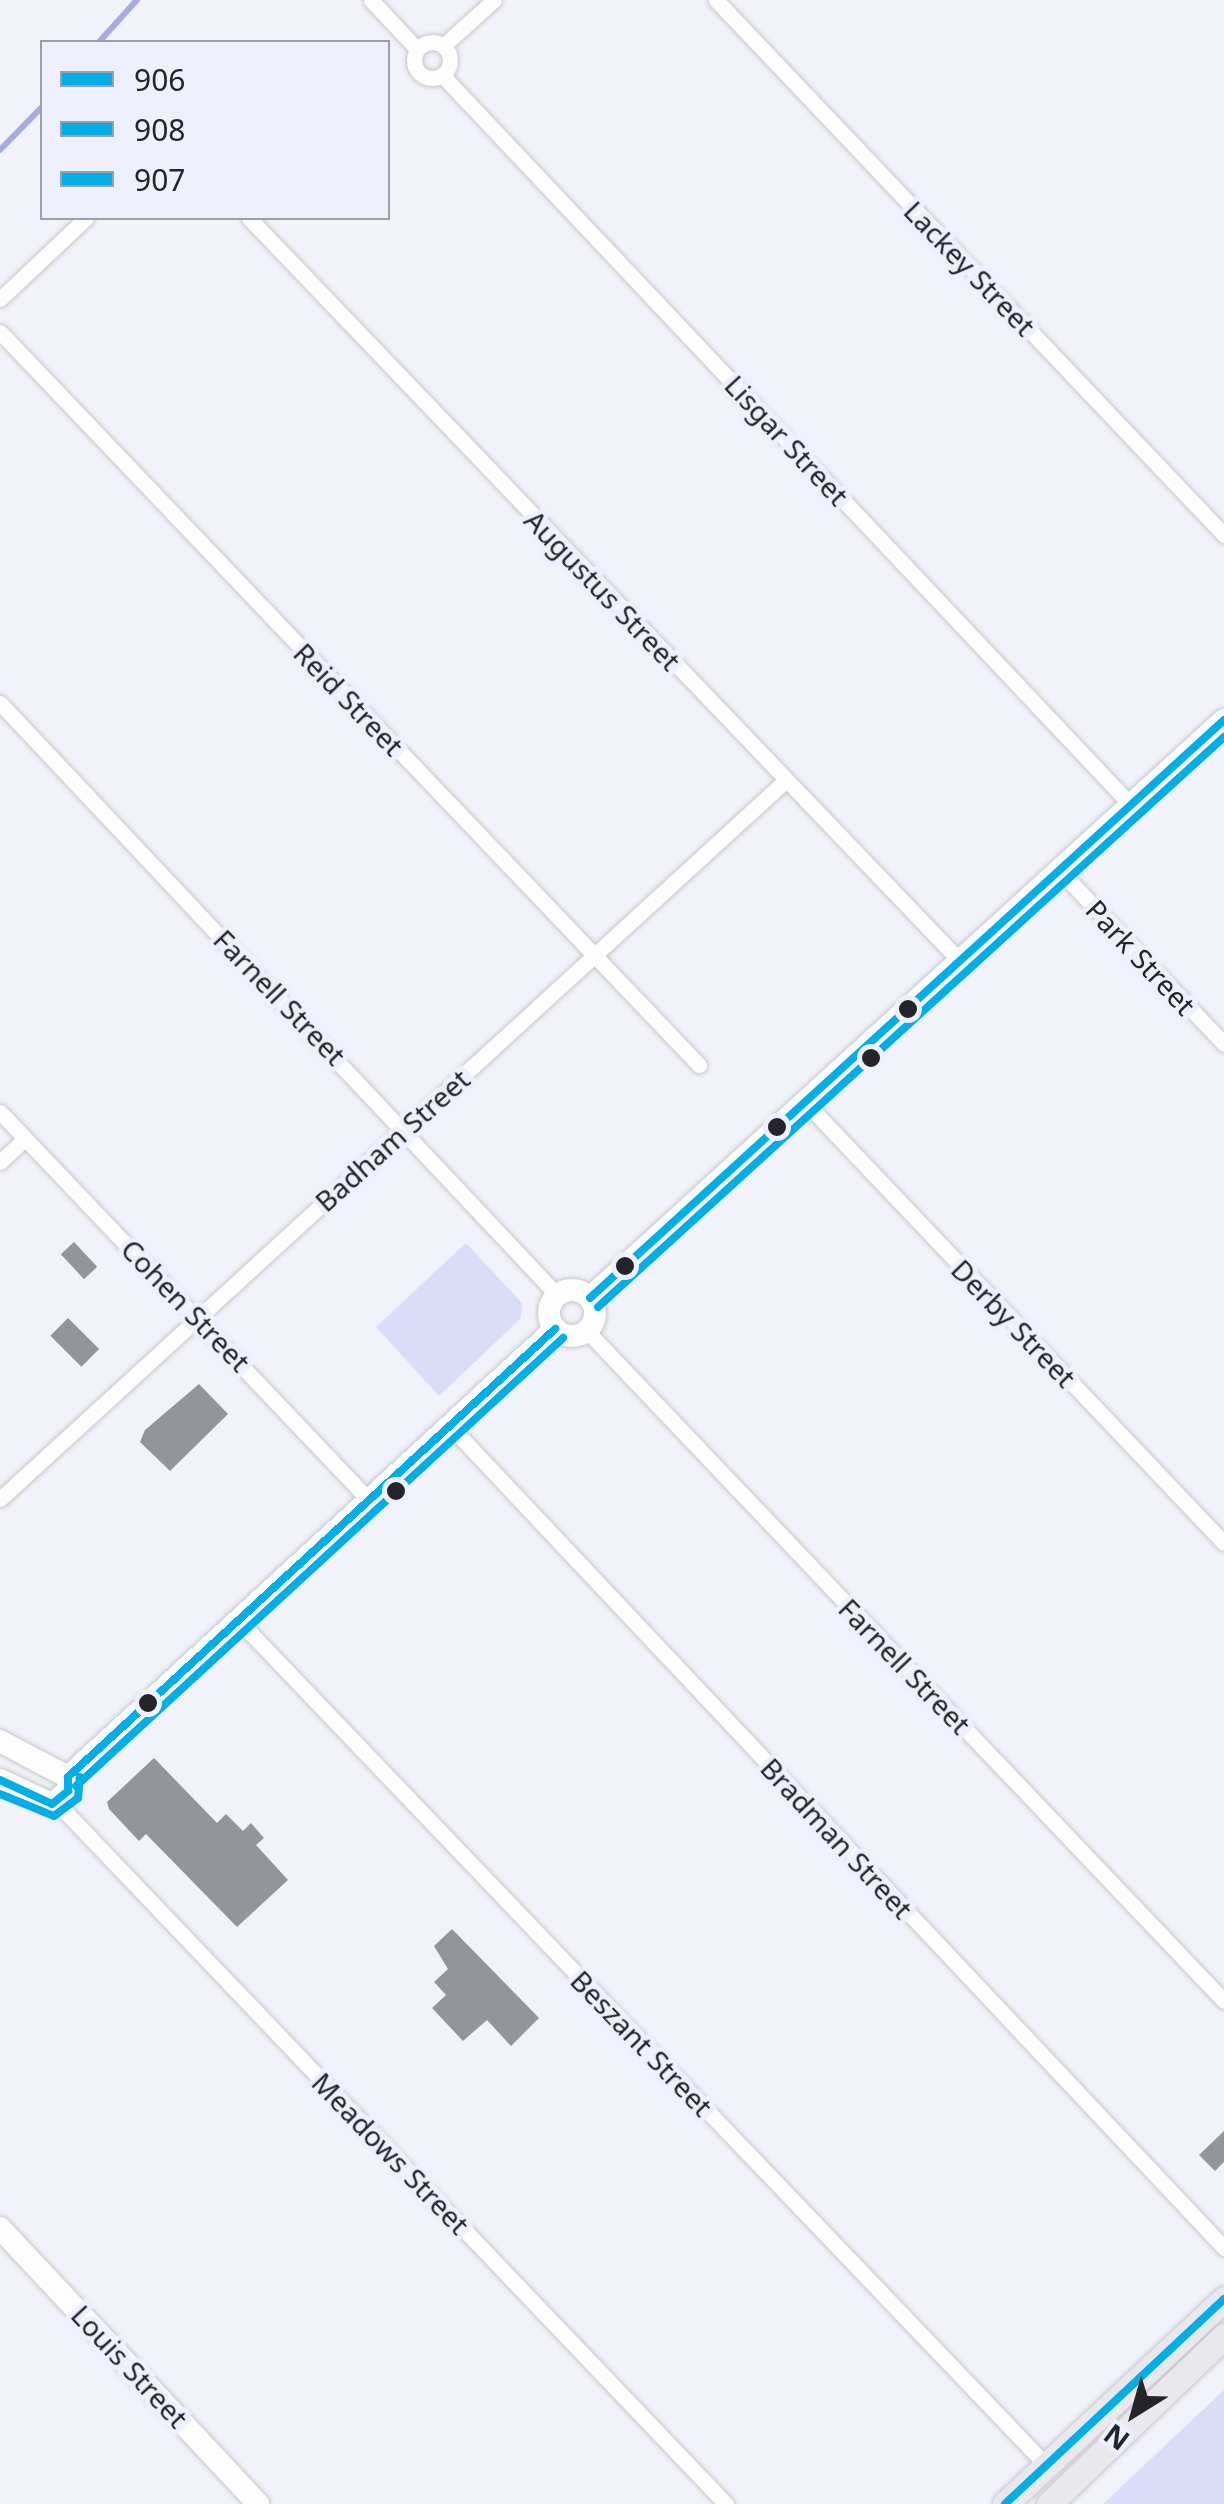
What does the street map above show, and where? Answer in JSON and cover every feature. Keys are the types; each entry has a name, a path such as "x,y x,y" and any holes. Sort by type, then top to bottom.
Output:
{"main road":[{"path":"1004,2504 1224,2299"},
{"path":"1049,2504 1224,2336"}],"street":[{"path":"371,0 417,49 418,72 442,75 450,60 444,45"},
{"path":"444,45 494,0"},
{"name":"Lackey Street","path":"716,0 1224,535"},
{"path":"417,49 426,42 444,45"},
{"name":"Lisgar Street","path":"442,75 1131,805"},
{"path":"0,299 84,220"},
{"name":"Augustus Street","path":"251,220 960,961"},
{"name":"Reid Street","path":"0,332 699,1065"},
{"name":"Farnell Street","path":"0,703 557,1294"},
{"path":"590,1298 1224,720"},
{"name":"Badham Street","path":"0,1499 785,782"},
{"name":"Park Street","path":"1059,870 1224,1044"},
{"name":"Derby Street","path":"805,1102 1224,1544"},
{"name":"Cohen Street","path":"0,1112 368,1500"},
{"path":"0,1162 25,1138"},
{"path":"578,1290 590,1298 595,1319 587,1331 574,1336 555,1329 548,1308 557,1294 578,1290"},
{"path":"0,1780 16,1782 41,1802 57,1803 68,1790 68,1776 555,1329"},
{"name":"Farnell Street","path":"587,1331 1224,2000"},
{"name":"Bradman Street","path":"451,1426 1224,2248"},
{"name":"Beszant Street","path":"238,1620 1046,2464"},
{"path":"0,1741 68,1776"},
{"name":"Meadows Street","path":"57,1803 726,2504"},
{"name":"Louis Street","path":"0,2228 258,2504"}],"shaded area":[{"path":"466,1243 522,1303 521,1318 439,1396 376,1327"},
{"path":"1224,2390 1224,2504 1103,2504"}],"building":[{"path":"74,1242 97,1267 84,1279 61,1254"},
{"path":"68,1318 99,1349 81,1367 50,1336"},
{"path":"199,1384 228,1414 170,1471 140,1442 145,1430"},
{"path":"154,1758 217,1823 226,1814 243,1831 251,1823 264,1838 256,1845 288,1880 237,1927 146,1834 139,1841 109,1809 107,1802"},
{"path":"452,1929 539,2018 511,2046 487,2020 463,2041 432,2008 446,1995 434,1982 448,1969 434,1946"},
{"path":"1224,2131 1224,2162 1215,2171 1199,2155"}],"waterway":[{"path":"101,40 137,0"},
{"path":"0,150 40,109"}],"transit line":[{"name":"906","path":"590,1298 1224,720"},
{"name":"908","path":"598,1307 1224,737"},
{"name":"906","path":"68,1777 555,1329"},
{"name":"908","path":"76,1786 563,1338"},
{"name":"906","path":"0,1780 52,1804 68,1791 68,1777"},
{"name":"908","path":"0,1794 54,1816 78,1798 80,1777"},
{"name":"907","path":"1005,2504 1224,2299"}]}
